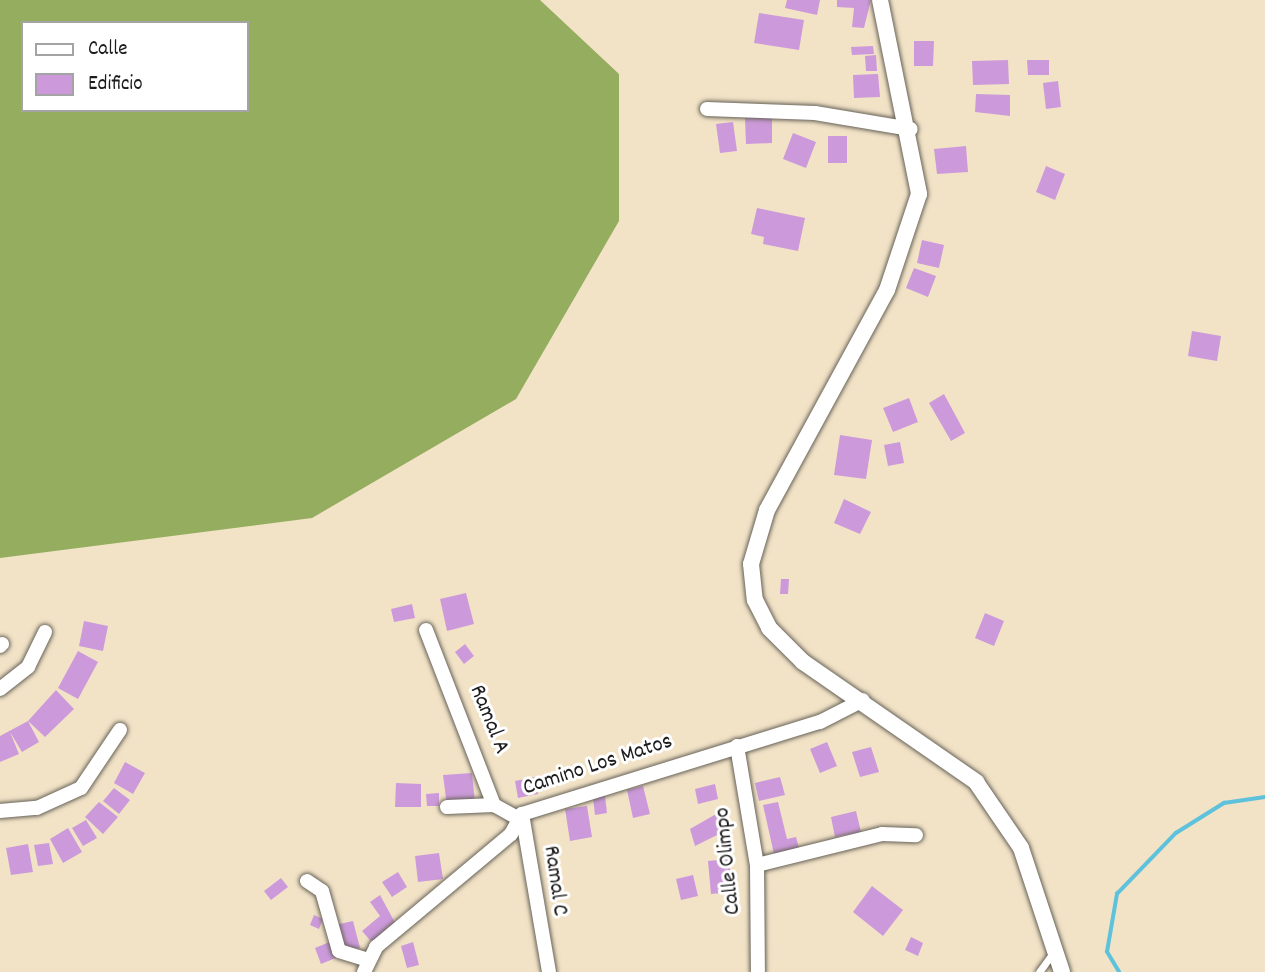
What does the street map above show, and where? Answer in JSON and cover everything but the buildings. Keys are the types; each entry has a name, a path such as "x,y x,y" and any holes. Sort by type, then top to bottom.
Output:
{"street":[{"path":"880,0 911,129 919,194 887,290 767,510 751,564 755,600 769,628 803,662 863,700 976,782 1021,848 1057,947 1062,972"},
{"path":"707,109 815,113 911,129"},
{"name":"Ramal A","path":"426,631 494,804"},
{"path":"0,689 27,667 45,632"},
{"name":"Camino Los Matos","path":"365,966 512,834 519,816 820,722 863,700"},
{"path":"0,811 37,808 81,788 120,730"},
{"name":"Calle Olimpo","path":"737,746 757,865 758,972"},
{"path":"446,807 494,804 519,816"},
{"name":"Ramal C","path":"519,816 542,955 549,972"},
{"path":"757,865 881,834 916,835"},
{"path":"307,881 322,891 340,951 365,966"}],"lane":[{"path":"1039,972 1057,947"}],"green space":[{"path":"0,0 540,0 619,74 619,221 516,399 312,518 0,558"}],"waterway":[{"path":"1119,972 1107,952 1117,894 1176,833 1224,803 1265,797"}]}
